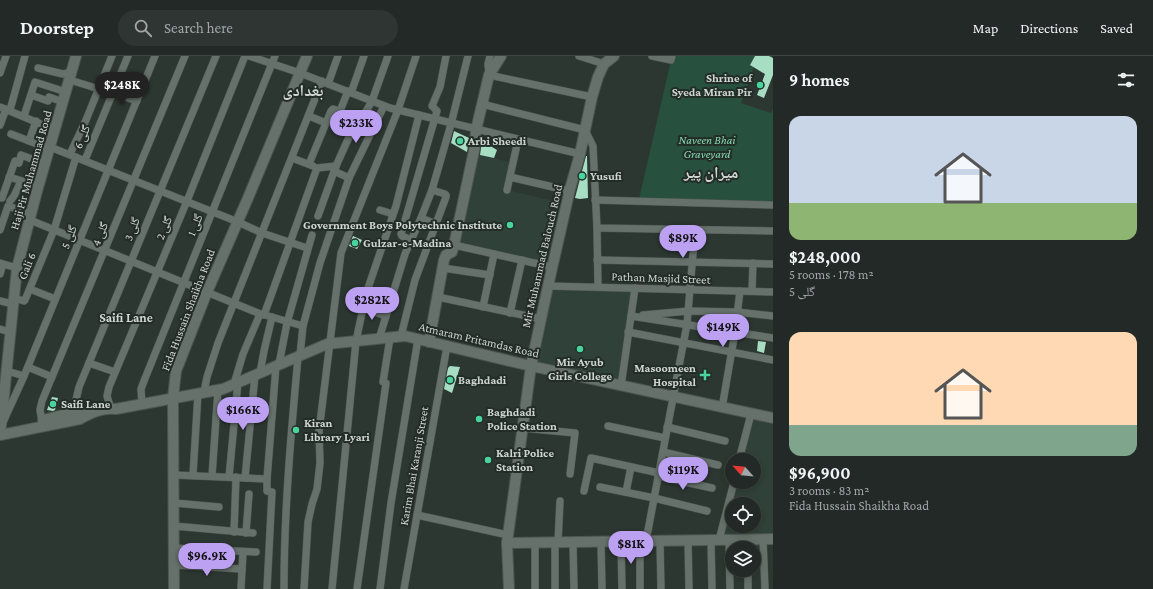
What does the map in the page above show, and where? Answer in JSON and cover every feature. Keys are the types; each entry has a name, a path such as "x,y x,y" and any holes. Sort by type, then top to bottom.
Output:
{"street":[{"path":"0,74 6,56"},
{"path":"0,126 25,56"},
{"name":"Haji Pir Muhammad Road","path":"1,431 7,371 4,360 10,332 17,268 76,56"},
{"name":"Gali 6","path":"14,301 24,301 54,230 73,155 112,56"},
{"name":"گلی 6","path":"85,160 128,56"},
{"name":"گلی 5","path":"1,431 156,56"},
{"name":"گلی 4","path":"42,420 40,410 42,401 185,56"},
{"name":"گلی 3","path":"79,411 76,400 79,387 216,56"},
{"path":"247,56 325,82 384,106 451,124 580,154"},
{"name":"گلی 2","path":"111,409 107,396 109,387 247,56"},
{"name":"گلی 1","path":"142,404 141,389 144,381 275,56"},
{"name":"Fida Hussain Shaikha Road","path":"174,589 173,398 176,371 207,292 238,222 307,56"},
{"path":"192,476 201,393 218,343 309,116 338,56"},
{"path":"309,164 332,110 340,111 364,56"},
{"path":"377,121 365,113 372,101 388,56"},
{"path":"304,589 308,522 317,489 320,463 319,431 340,254 398,110 416,56"},
{"path":"411,240 402,236 401,234 435,120 437,110 432,106 440,87 446,56"},
{"path":"357,589 386,383 383,382 386,316 405,254 432,190 451,124 468,56"},
{"path":"489,75 488,64 490,56"},
{"path":"429,342 446,255 452,252 454,246 475,146 476,130 489,75 501,56"},
{"path":"579,56 589,57 604,64"},
{"name":"Mir Muhammad Balouch Road","path":"509,589 508,539 531,366 552,267 580,154 592,97 598,76 604,64 614,56"},
{"path":"652,56 671,60 672,56"},
{"path":"38,68 70,76 99,89"},
{"path":"489,75 592,97"},
{"path":"24,116 35,82 65,97"},
{"path":"113,93 137,101"},
{"path":"31,95 48,101 49,97 65,97"},
{"path":"482,104 585,130 593,146 598,287"},
{"path":"284,589 284,550 288,472 303,326 320,263 349,178 384,106"},
{"path":"5,109 55,130"},
{"path":"309,116 326,123"},
{"path":"318,216 335,169 349,138 368,116"},
{"path":"332,589 356,341 366,294 393,214 419,116"},
{"path":"29,141 36,121"},
{"path":"12,134 73,155 262,232 307,248"},
{"path":"507,190 518,140"},
{"path":"46,164 22,155 20,162 15,161 1,197 54,230 262,314 303,326"},
{"path":"292,158 317,168 335,169 349,178"},
{"path":"234,532 232,477 236,383 243,354 262,314 317,168"},
{"path":"9,177 39,186"},
{"path":"510,177 570,191"},
{"path":"0,230 9,203 21,181"},
{"path":"401,336 415,280 446,195 432,190"},
{"path":"596,200 773,204"},
{"path":"380,210 393,214"},
{"path":"421,218 436,224"},
{"path":"597,228 773,231"},
{"path":"640,589 643,541 654,498 689,311 695,230"},
{"path":"267,589 272,492 267,491 267,479 278,365 287,321 312,235"},
{"path":"454,246 552,267"},
{"path":"483,307 494,254"},
{"path":"510,313 522,260"},
{"path":"597,260 773,264"},
{"path":"0,274 1,263 17,268"},
{"path":"752,291 753,263"},
{"path":"443,268 490,275"},
{"name":"Pathan Masjid Street","path":"548,286 773,292"},
{"path":"620,386 635,288"},
{"path":"30,289 55,299"},
{"path":"722,408 732,352 740,291"},
{"path":"438,297 541,319"},
{"path":"0,301 14,301"},
{"path":"363,308 386,316"},
{"path":"631,316 689,311 737,312 773,316"},
{"path":"631,316 773,338"},
{"path":"245,478 258,374 272,317"},
{"path":"0,329 10,332"},
{"path":"628,332 773,360"},
{"name":"Atmaram Pritamdas Road","path":"1,431 80,419 90,413 102,410 223,389 329,344 401,336 620,386 674,396 722,408 773,418"},
{"path":"380,589 391,503 418,339"},
{"name":"Karim Bhai Karanji Street","path":"404,589 447,346"},
{"path":"89,363 115,372"},
{"path":"28,367 52,377"},
{"path":"7,371 24,376"},
{"path":"212,476 218,390"},
{"name":"Atmaram Pritamdas Road","path":"1,431 79,411 90,413"},
{"path":"741,453 751,414"},
{"path":"608,426 665,438"},
{"path":"668,427 725,441"},
{"path":"523,428 575,433 570,474"},
{"path":"663,452 718,465"},
{"path":"584,491 591,458 712,488"},
{"path":"626,492 632,467"},
{"path":"174,475 267,479"},
{"path":"600,487 706,511"},
{"path":"712,589 715,540 732,489"},
{"path":"174,526 250,533 249,494"},
{"path":"555,589 560,502"},
{"path":"174,503 219,507"},
{"path":"417,515 508,539 535,543 729,539 736,541"},
{"path":"729,539 730,589"},
{"path":"765,589 768,539"},
{"path":"688,540 689,589"},
{"path":"622,541 622,589"},
{"path":"660,541 661,589"},
{"path":"573,542 574,589"},
{"path":"601,542 602,589"},
{"path":"535,543 535,589"},
{"path":"174,548 256,552"},
{"path":"241,589 243,552"},
{"path":"174,565 242,569"},
{"path":"748,577 748,589"}],"shaded area":[{"name":"Government Boys Polytechnic Institute","path":"476,154 513,163 507,190 567,204 552,267 454,245"},
{"name":"Mir Ayub Girls College","path":"548,286 635,288 621,386 531,366"},
{"path":"751,414 773,418 773,539 719,540 725,517 725,533 761,533 761,497 730,497 732,489 761,489 761,453 741,453"}],"green space":[{"name":"Naveen Bhai Graveyard","path":"672,56 755,56 750,65 754,67 741,103 771,113 773,109 773,204 639,199"}],"building":[{"path":"755,56 769,56 773,58 773,75 764,98 757,95 765,74 750,65"},
{"name":"Arbi Sheedi","path":"454,131 469,138 467,152 451,143"},
{"path":"482,141 497,150 494,158 480,155"},
{"path":"586,156 588,198 575,198"},
{"name":"Gulzar-e-Madina","path":"353,236 362,240 357,249 349,246"},
{"path":"758,341 766,342 764,353 757,351"},
{"name":"Baghdadi","path":"450,366 460,367 452,393 444,389 448,368"},
{"name":"Saifi Lane","path":"52,397 58,398 55,410 53,411 47,410"}],"place":[{"name":"Shrine of Syeda Miran Pir","path":"760,85"},
{"name":"Arbi Sheedi","path":"460,141"},
{"name":"Yusufi","path":"582,176"},
{"name":"Government Boys Polytechnic Institute","path":"510,225"},
{"name":"Gulzar-e-Madina","path":"355,243"},
{"name":"Mir Ayub Girls College","path":"580,349"},
{"name":"Masoomeen Hospital","path":"705,375"},
{"name":"Baghdadi","path":"450,380"},
{"name":"Saifi Lane","path":"53,404"},
{"name":"Baghdadi Police Station","path":"479,419"},
{"name":"Kiran Library Lyari","path":"296,430"},
{"name":"Kalri Police Station","path":"488,460"}],"district":[{"name":"بغدادی","path":"303,90"},
{"name":"میران پیر","path":"711,172"},
{"name":"Saifi Lane","path":"126,317"}]}
